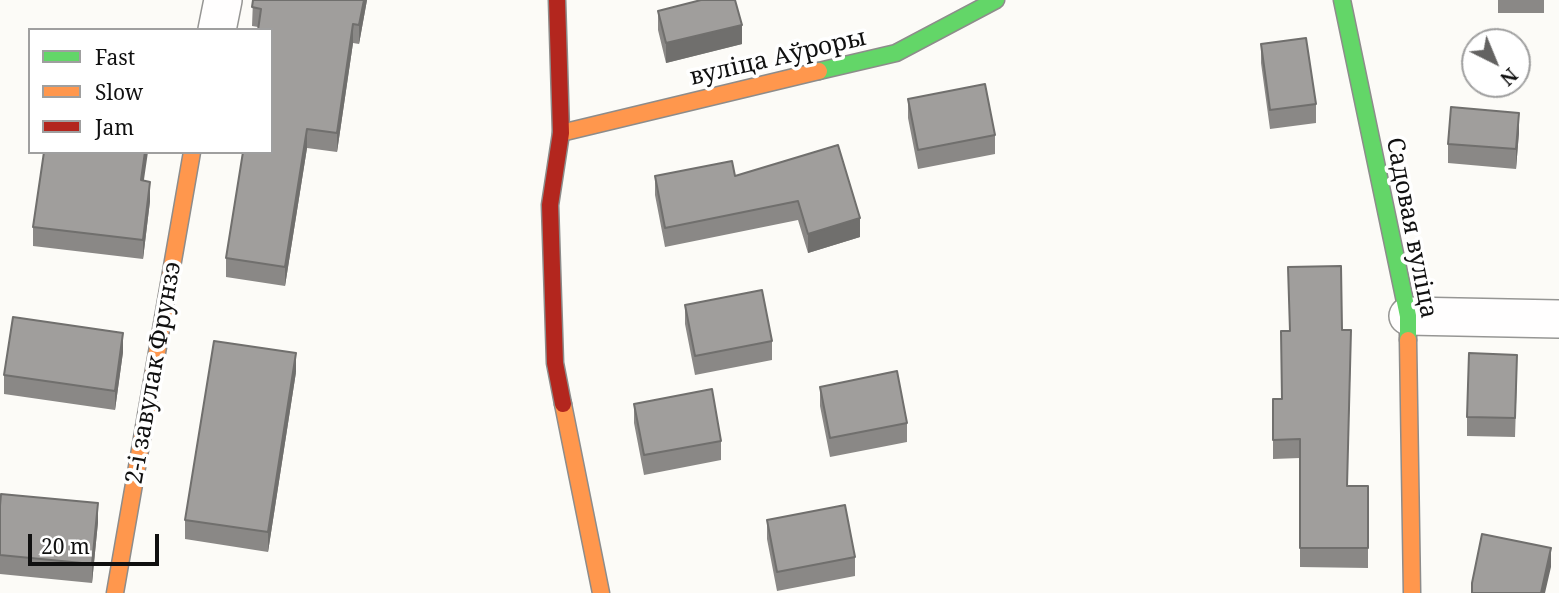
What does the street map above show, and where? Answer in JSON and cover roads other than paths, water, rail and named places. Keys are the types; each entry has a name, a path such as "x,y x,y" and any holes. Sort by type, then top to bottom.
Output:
{"street":[{"path":"217,28 223,0"},
{"path":"557,0 561,133 550,205 555,363 601,593"},
{"name":"вуліца Аўроры","path":"561,133 896,53 996,0"},
{"name":"Садовая вуліца","path":"1342,0 1408,316 1412,593"},
{"name":"2-і завулак Фрунзэ","path":"115,593 192,154"},
{"path":"1408,316 1559,319"}]}
